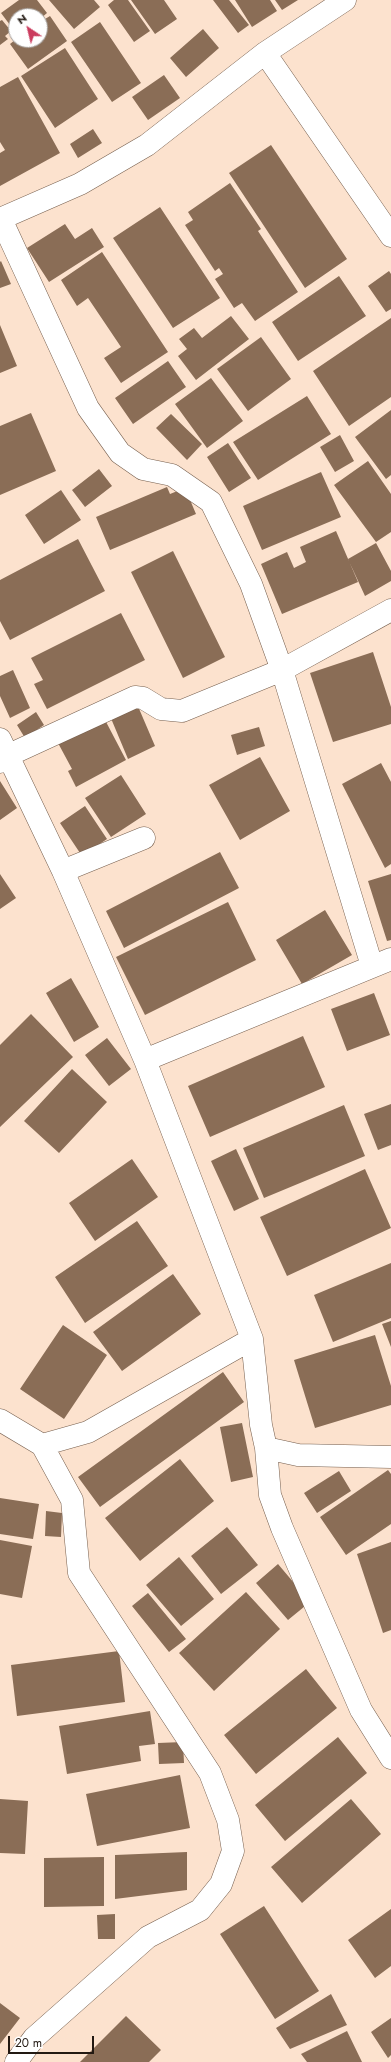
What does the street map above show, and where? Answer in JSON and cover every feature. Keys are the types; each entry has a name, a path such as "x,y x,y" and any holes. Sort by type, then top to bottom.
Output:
{"street":[{"path":"145,1060 381,962 282,670 251,584 211,502 172,475 143,469 120,453 88,408 0,219 80,184 146,145 265,53 345,0"},
{"path":"265,53 391,236"},
{"path":"391,610 282,670 182,711 161,709 143,698 135,697 127,699 87,720 3,752 63,872 145,1060 252,1339 261,1425 266,1448 270,1495 282,1528 361,1710 391,1758"},
{"path":"63,872 144,838"},
{"path":"42,1445 88,1432 252,1339"},
{"path":"0,1420 42,1445 72,1500 80,1573 210,1773 228,1820 234,1851 221,1884 200,1910 148,1937 34,2038 16,2062"},
{"path":"266,1448 298,1455 391,1457"}],"building":[{"path":"19,0 37,0 43,8 8,8 8,22 1,13"},
{"path":"49,0 94,0 100,7 74,29"},
{"path":"114,0 128,0 150,31 134,42 108,5"},
{"path":"131,0 164,0 177,19 155,34"},
{"path":"213,0 229,0 249,25 238,33"},
{"path":"235,0 270,0 277,11 252,27"},
{"path":"275,0 298,0 282,10"},
{"path":"50,16 67,41 28,69 13,48 48,48 48,17"},
{"path":"2,20 8,27 8,34 5,36 8,39 0,45 0,21"},
{"path":"100,22 141,83 112,102 71,42"},
{"path":"203,29 219,48 186,77 170,58"},
{"path":"65,48 98,99 55,128 21,76"},
{"path":"164,75 180,98 148,120 132,97"},
{"path":"18,77 60,153 0,186 0,153 5,150 0,142 0,87"},
{"path":"93,129 102,143 78,158 70,144"},
{"path":"271,145 347,259 305,288 229,173"},
{"path":"230,183 261,229 258,231 298,292 255,321 242,303 234,308 215,279 223,274 219,268 215,271 185,225 193,220 188,212"},
{"path":"160,207 220,298 173,328 113,238"},
{"path":"65,224 75,239 92,228 104,247 49,282 27,248"},
{"path":"102,252 168,352 121,383 104,358 121,347 88,298 77,306 61,280"},
{"path":"1,261 11,284 0,288 0,262"},
{"path":"389,271 391,274 391,309 386,312 368,286"},
{"path":"339,276 366,316 298,361 272,322"},
{"path":"231,316 249,339 196,380 178,356 187,349 179,339 194,328 202,338"},
{"path":"391,318 391,397 349,426 313,371"},
{"path":"0,325 17,366 0,373"},
{"path":"261,337 291,379 248,411 217,369"},
{"path":"168,361 186,387 133,424 115,398"},
{"path":"211,378 243,421 207,448 175,404"},
{"path":"307,396 331,434 258,480 233,442"},
{"path":"391,410 391,475 386,479 355,437"},
{"path":"31,413 56,471 0,495 0,426"},
{"path":"171,414 202,444 187,460 156,428"},
{"path":"340,435 354,461 335,472 320,447"},
{"path":"228,443 251,478 229,492 207,457"},
{"path":"368,461 391,494 391,532 376,542 334,485"},
{"path":"99,469 112,486 85,507 72,490"},
{"path":"321,472 341,517 262,550 243,506"},
{"path":"167,487 170,494 185,488 196,514 110,550 96,517"},
{"path":"61,490 81,520 44,544 25,515"},
{"path":"336,531 358,582 282,614 261,564 287,552 294,568 306,562 300,547"},
{"path":"78,539 105,591 10,640 0,621 0,580"},
{"path":"376,543 391,571 391,581 365,596 348,559"},
{"path":"173,551 225,657 183,678 131,572"},
{"path":"121,613 145,660 47,709 34,684 43,680 31,658"},
{"path":"373,652 391,707 391,724 333,742 310,673"},
{"path":"13,670 30,708 10,718 0,696 0,676"},
{"path":"137,704 155,746 128,759 110,716"},
{"path":"36,712 44,725 25,738 17,725"},
{"path":"104,718 126,760 76,787 68,771 72,769 58,743"},
{"path":"259,727 265,746 237,755 231,735"},
{"path":"260,757 290,811 240,840 209,785"},
{"path":"381,763 391,782 391,864 385,868 342,784"},
{"path":"121,775 146,814 111,837 85,798"},
{"path":"0,781 17,808 0,820"},
{"path":"85,806 107,839 82,856 60,823"},
{"path":"220,852 239,888 124,948 106,911"},
{"path":"0,874 16,898 0,909"},
{"path":"391,874 391,940 387,941 368,881"},
{"path":"228,902 256,960 145,1015 116,957"},
{"path":"325,910 352,955 302,984 276,940"},
{"path":"71,978 99,1027 74,1042 46,993"},
{"path":"374,993 390,1035 347,1051 331,1009"},
{"path":"31,1014 73,1057 0,1127 0,1045"},
{"path":"303,1036 325,1087 210,1137 188,1086"},
{"path":"107,1038 131,1069 109,1086 85,1055"},
{"path":"72,1069 107,1102 59,1153 24,1121"},
{"path":"391,1104 391,1145 378,1150 364,1114"},
{"path":"344,1105 365,1156 264,1198 243,1148"},
{"path":"236,1149 259,1199 234,1211 211,1161"},
{"path":"132,1159 158,1197 95,1241 69,1203"},
{"path":"365,1169 391,1228 287,1276 260,1217"},
{"path":"137,1221 168,1266 85,1323 55,1277"},
{"path":"391,1263 391,1318 333,1342 314,1295"},
{"path":"173,1274 201,1314 122,1371 93,1332"},
{"path":"391,1321 391,1347 382,1324"},
{"path":"63,1325 107,1355 64,1419 20,1389"},
{"path":"375,1335 391,1386 391,1405 315,1428 294,1360"},
{"path":"223,1372 244,1402 100,1507 78,1477"},
{"path":"242,1423 253,1477 231,1482 220,1427"},
{"path":"180,1459 214,1501 140,1561 105,1518"},
{"path":"388,1470 391,1474 391,1524 346,1555 320,1517"},
{"path":"339,1471 351,1491 317,1513 304,1493"},
{"path":"0,1498 39,1504 33,1539 0,1534"},
{"path":"46,1511 62,1513 61,1537 45,1536"},
{"path":"227,1527 258,1565 221,1594 191,1556"},
{"path":"0,1540 32,1546 22,1598 0,1594"},
{"path":"391,1542 391,1630 383,1633 357,1554"},
{"path":"179,1557 214,1599 181,1626 146,1585"},
{"path":"278,1564 310,1602 288,1620 256,1583"},
{"path":"246,1592 280,1629 214,1691 179,1653"},
{"path":"148,1593 186,1639 169,1652 132,1606"},
{"path":"119,1651 125,1702 17,1716 11,1665"},
{"path":"306,1669 337,1708 256,1774 224,1735"},
{"path":"150,1711 155,1744 139,1746 141,1761 67,1774 59,1726"},
{"path":"338,1737 367,1773 285,1841 255,1805"},
{"path":"183,1742 184,1763 159,1764 158,1743"},
{"path":"180,1775 190,1828 97,1846 86,1794"},
{"path":"0,1799 28,1801 25,1854 0,1853"},
{"path":"351,1799 381,1834 302,1903 271,1867"},
{"path":"187,1852 187,1890 115,1899 115,1855"},
{"path":"104,1857 104,1906 44,1907 44,1858"},
{"path":"264,1906 319,1991 275,2019 220,1934"},
{"path":"391,1909 391,1966 375,1978 348,1940"},
{"path":"115,1914 115,1939 98,1939 97,1915"},
{"path":"331,1994 347,2025 290,2049 276,2028"},
{"path":"0,2003 20,2018 0,2044"},
{"path":"126,2016 161,2050 149,2062 80,2062"},
{"path":"391,2018 391,2055 388,2058 371,2032"},
{"path":"347,2031 362,2062 307,2062 301,2054"}]}
